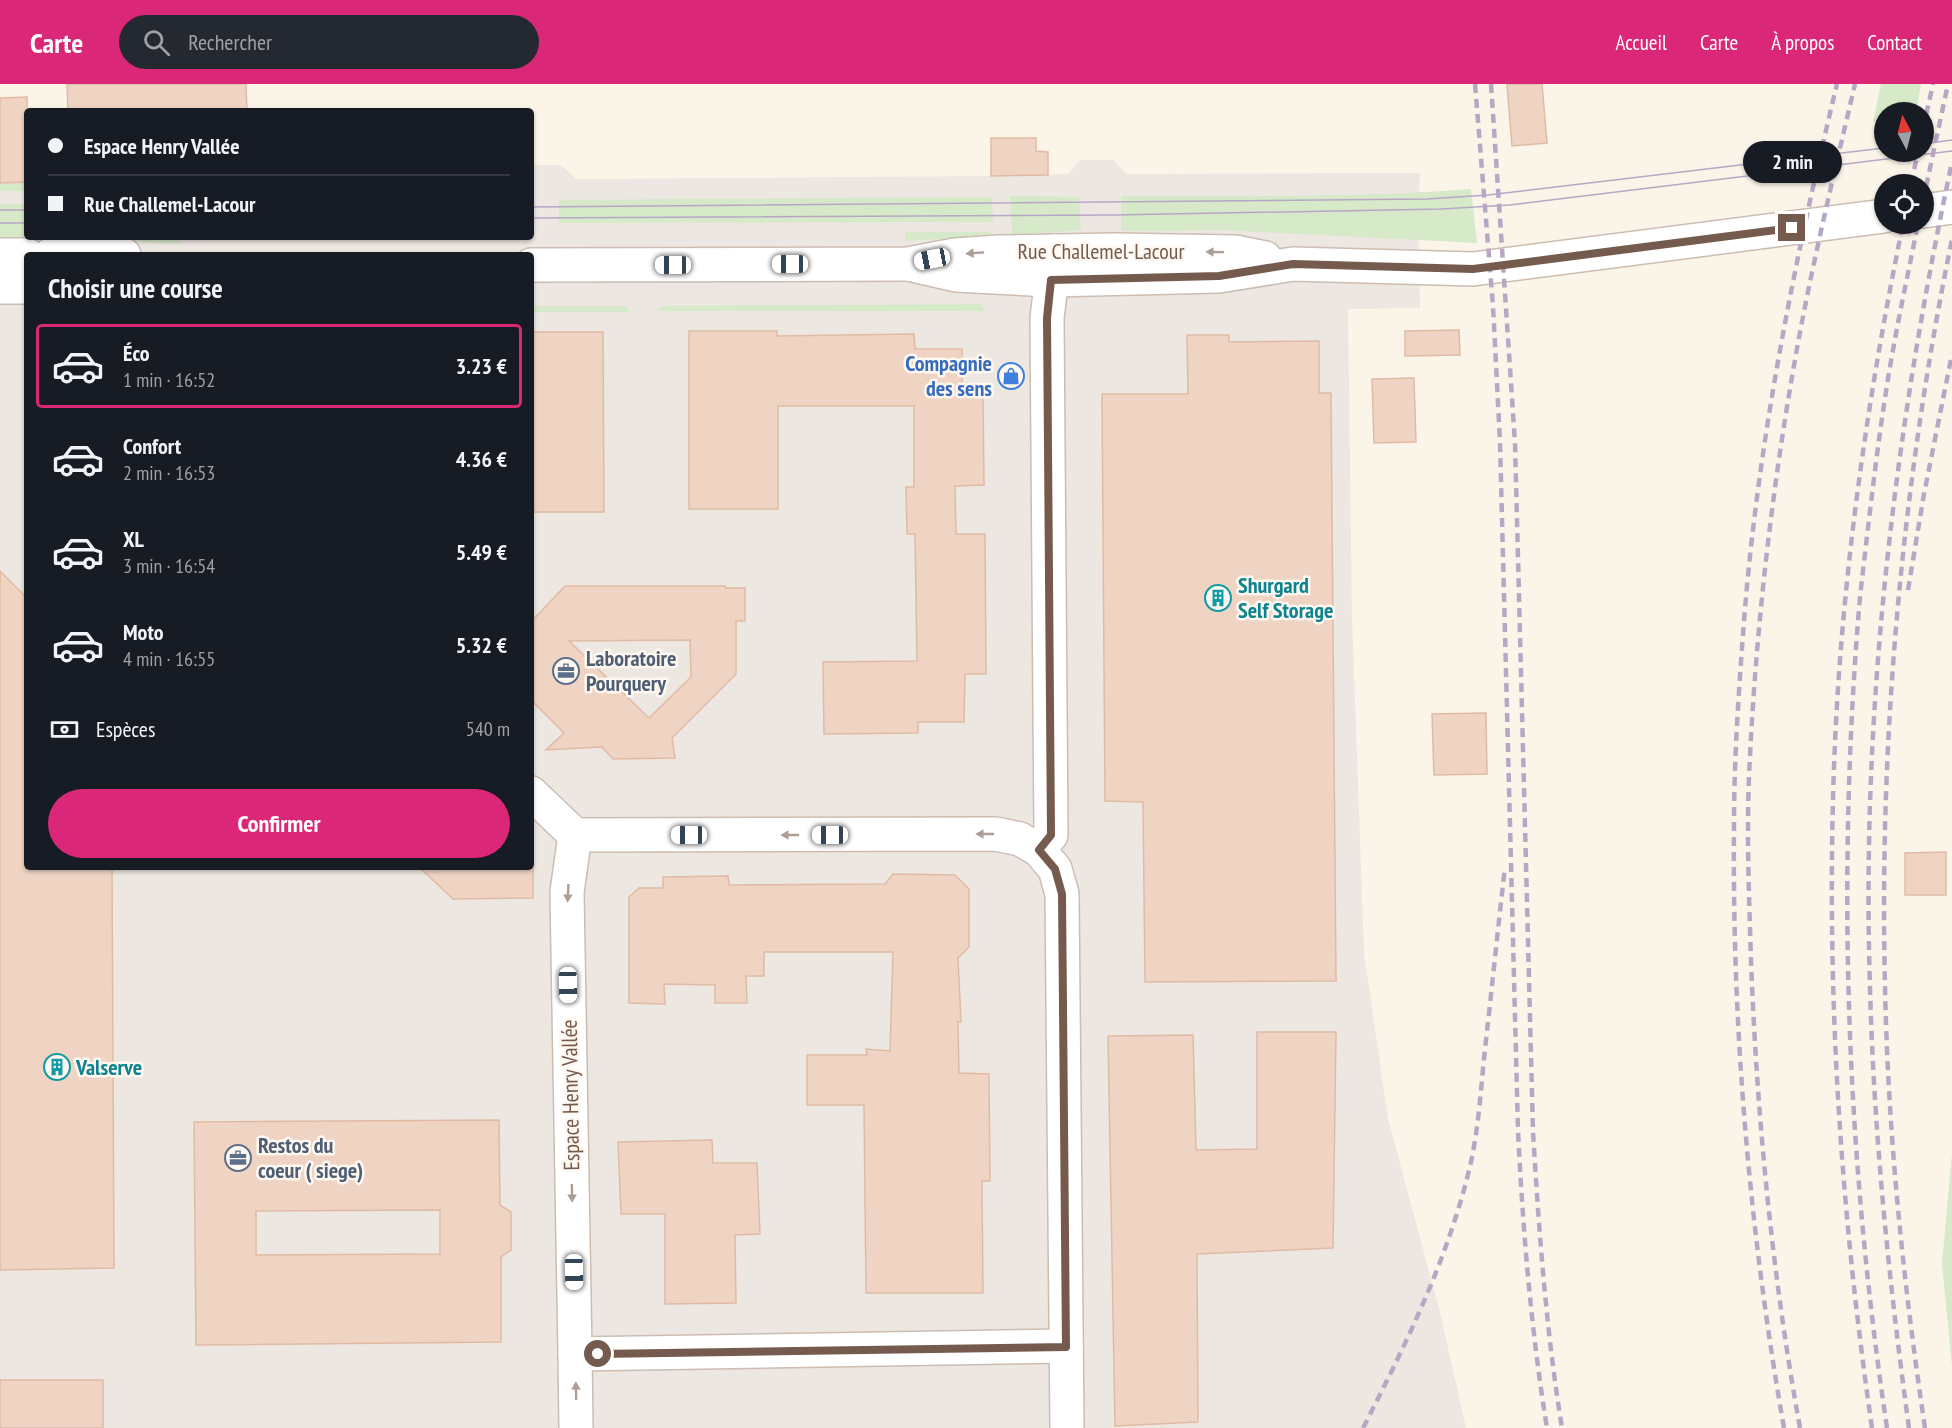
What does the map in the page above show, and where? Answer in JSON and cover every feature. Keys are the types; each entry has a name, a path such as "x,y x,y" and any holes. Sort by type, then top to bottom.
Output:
{"street":[{"path":"1934,209 1952,207"},
{"name":"Rue Challemel-Lacour","path":"534,266 908,264 955,255 1053,266 1115,250 1235,252 1293,264 1473,269 1874,217"},
{"path":"0,255 24,255"},
{"path":"1039,850 1051,835 1047,318 1053,266"},
{"path":"0,287 24,287"},
{"path":"534,796 575,835 996,834 1020,839 1039,850 1055,869 1062,894 1066,1428"},
{"name":"Espace Henry Vallée","path":"575,835 567,892 576,1428"},
{"path":"575,1354 1066,1347"}],"shaded area":[{"path":"1080,160 1114,160 1126,174 1420,173 1418,217 1420,308 1348,309 1352,617 1364,953 1388,1119 1440,1312 1466,1428 0,1428 0,183 24,182 24,240 534,240 534,165 561,165 576,179 1068,174"}],"green space":[{"path":"1881,84 1921,84 1918,102 1877,102"},
{"path":"0,183 24,183 24,191 0,191"},
{"path":"1471,189 1477,243 1223,230 1121,231 1121,196 1340,195"},
{"path":"1010,196 1079,197 1081,230 1012,235"},
{"path":"992,197 993,222 559,223 559,200"},
{"path":"0,204 24,204 24,237 0,237"},
{"path":"905,232 991,232 991,236 905,241"},
{"path":"113,240 180,240 180,244"},
{"path":"980,304 986,311 657,311 662,306"},
{"path":"534,306 626,306 630,312 534,312"},
{"path":"1952,1153 1952,1366 1942,1264"}],"building":[{"path":"67,84 246,84 247,108 68,108"},
{"path":"1507,84 1542,84 1547,143 1512,146"},
{"path":"27,97 27,108 24,108 24,182 0,183 0,98"},
{"path":"991,138 1036,138 1036,151 1048,152 1048,175 991,176"},
{"path":"1459,330 1460,355 1405,356 1405,331"},
{"path":"689,331 777,331 777,336 914,334 915,349 962,349 962,394 983,396 984,485 955,486 956,534 985,534 986,674 965,674 964,722 918,722 918,733 824,734 823,662 917,661 915,534 907,534 906,487 914,487 914,406 778,406 778,509 689,509"},
{"path":"534,332 603,332 604,512 534,512"},
{"name":"Shurgard Self Storage","path":"1187,335 1229,335 1229,342 1319,341 1319,393 1331,393 1336,981 1145,982 1143,802 1105,801 1102,394 1188,394"},
{"path":"1414,378 1416,442 1374,443 1372,379"},
{"name":"Valserve","path":"0,571 24,595 24,870 112,870 114,1268 0,1270"},
{"name":"Laboratoire Pourquery","path":"565,586 745,588 745,621 736,621 736,674 672,738 675,758 613,759 602,747 546,750 564,733 534,703 534,619","holes":["690,640 691,677 649,718 569,641"]},
{"path":"1486,713 1487,774 1434,775 1432,714"},
{"path":"1946,852 1946,895 1905,895 1905,853"},
{"path":"422,870 533,870 533,898 453,899"},
{"path":"893,874 955,875 969,889 969,947 958,958 961,1022 958,1022 959,1073 989,1074 990,1181 982,1181 983,1293 866,1293 864,1105 807,1105 807,1055 867,1055 866,1049 890,1051 893,952 764,952 764,976 746,976 747,1003 715,1003 715,985 664,984 665,1004 629,1003 629,897 639,888 663,888 663,877 728,876 729,885 885,884"},
{"path":"1257,1032 1336,1032 1333,1248 1197,1254 1198,1422 1115,1426 1108,1036 1193,1035 1196,1150 1257,1149"},
{"path":"499,1120 500,1205 511,1212 511,1250 501,1257 501,1342 196,1345 194,1122","holes":["440,1210 440,1254 256,1255 256,1211"]},
{"path":"712,1140 713,1163 757,1163 760,1234 735,1235 736,1303 665,1304 665,1214 621,1214 618,1142"},
{"path":"0,1380 103,1380 103,1428 0,1428"}],"tram line":[{"path":"1934,142 1952,140"},
{"path":"534,207 1427,199 1488,195 1874,149"},
{"path":"534,218 1114,215 1441,209 1510,205 1952,151"},
{"path":"0,210 24,210"},
{"path":"0,223 24,223"}],"railway":[{"path":"1475,84 1493,306 1500,442 1518,1131 1522,1206 1536,1354 1547,1428"},
{"path":"1491,84 1515,443 1533,1132 1547,1317 1562,1428"},
{"path":"1784,1428 1761,1278 1745,1127 1734,900 1736,748 1750,553 1769,418 1793,283 1837,84"},
{"path":"1800,1428 1781,1312 1767,1195 1757,1078 1748,858 1749,782 1762,601 1781,446 1811,278 1855,84"},
{"path":"1929,102 1933,84"},
{"path":"1929,174 1948,84"},
{"path":"1913,174 1916,162"},
{"path":"1909,1428 1889,1264 1875,1099 1870,988 1871,780 1877,676 1898,469 1913,366 1952,162"},
{"path":"1872,1428 1851,1257 1837,1086 1832,828 1839,677 1851,546 1868,417 1901,234"},
{"path":"1887,1428 1873,1328 1855,1126 1847,924 1848,823 1858,621 1867,536 1887,383 1916,234"},
{"path":"1925,1428 1903,1263 1889,1097 1884,892 1886,798 1890,704 1907,517 1935,331 1952,239"},
{"path":"1908,590 1924,494 1952,354"},
{"path":"1363,1428 1411,1331 1439,1265 1471,1162 1478,1120 1505,867"}],"place":[{"name":"Compagnie des sens","path":"1011,376"},
{"name":"Shurgard Self Storage","path":"1218,598"},
{"name":"Laboratoire Pourquery","path":"566,671"},
{"name":"Valserve","path":"57,1067"},
{"name":"Restos du coeur ( siege)","path":"238,1158"}],"route":[{"path":"598,1354 1066,1347 1062,894 1055,869 1039,850 1051,835 1052,796 1047,318 1051,280 1219,276 1293,264 1473,269 1792,228"}]}
